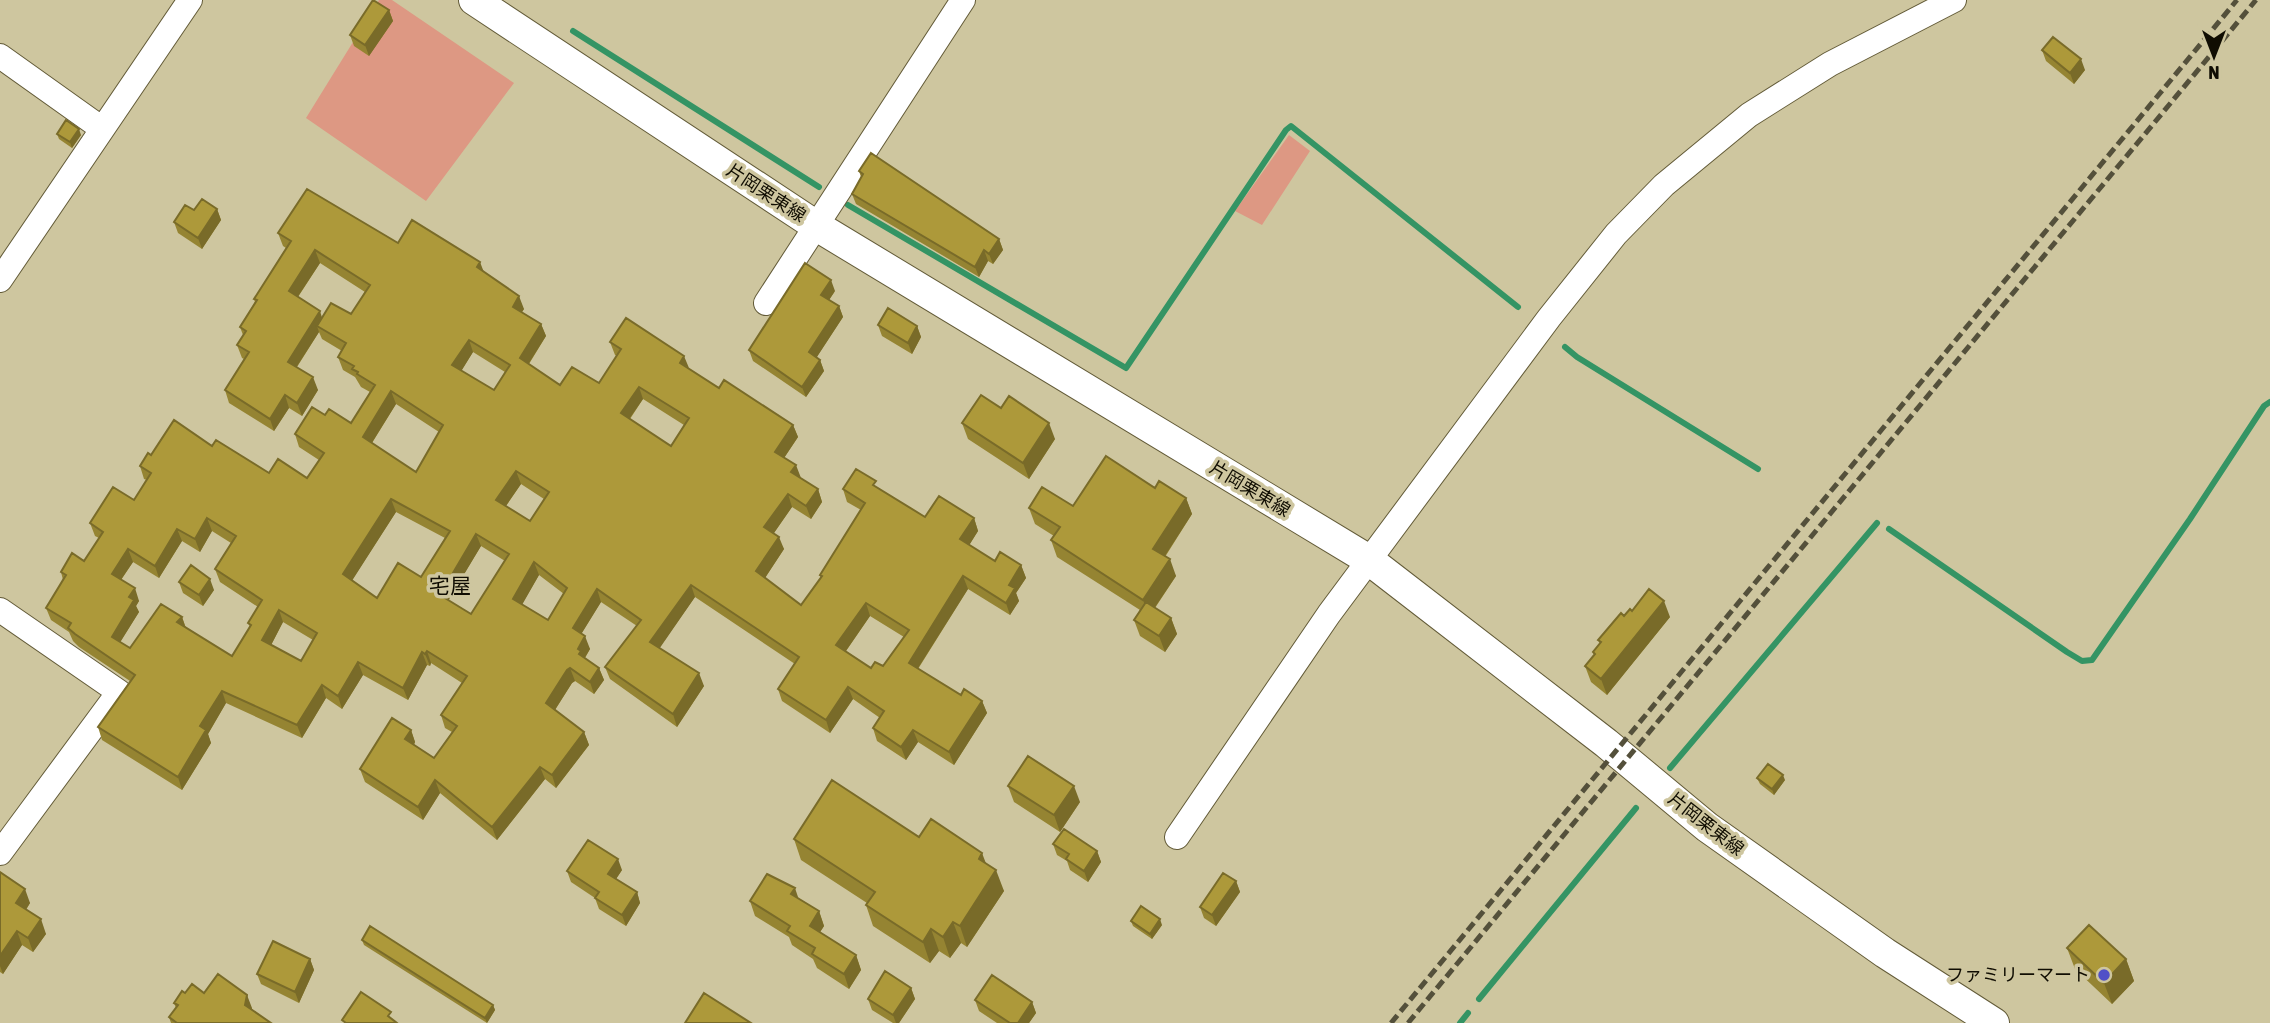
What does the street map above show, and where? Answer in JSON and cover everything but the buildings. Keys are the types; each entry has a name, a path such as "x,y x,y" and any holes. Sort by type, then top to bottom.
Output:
{"main road":[{"name":"片岡栗東線","path":"474,0 815,225 1369,560 1606,743 1707,827 1885,953 1994,1023"}],"street":[{"path":"0,279 190,0"},
{"path":"766,303 963,0"},
{"path":"1177,836 1323,623 1549,318 1616,233 1664,185 1749,115 1788,88 1954,0"},
{"path":"0,56 101,128"},
{"path":"0,610 119,691 0,853"}],"shaded area":[{"path":"379,0 392,0 514,83 426,201 306,118"},
{"path":"1289,135 1310,151 1262,225 1235,211"}],"waterway":[{"path":"573,31 819,187"},
{"path":"848,205 1126,368 1291,126 1518,307"},
{"path":"1565,347 1758,469"},
{"path":"1889,529 2067,652 2082,661 2092,660 2264,406 2270,402"},
{"path":"1670,768 1877,523"},
{"path":"1479,999 1636,808"},
{"path":"1460,1023 1468,1013"}],"railway":[{"path":"1391,1023 2237,0"},
{"path":"1408,1023 2256,0"}],"place":[{"name":"ファミリーマート","path":"2104,975"}],"district":[{"name":"宅屋","path":"450,586"}]}
